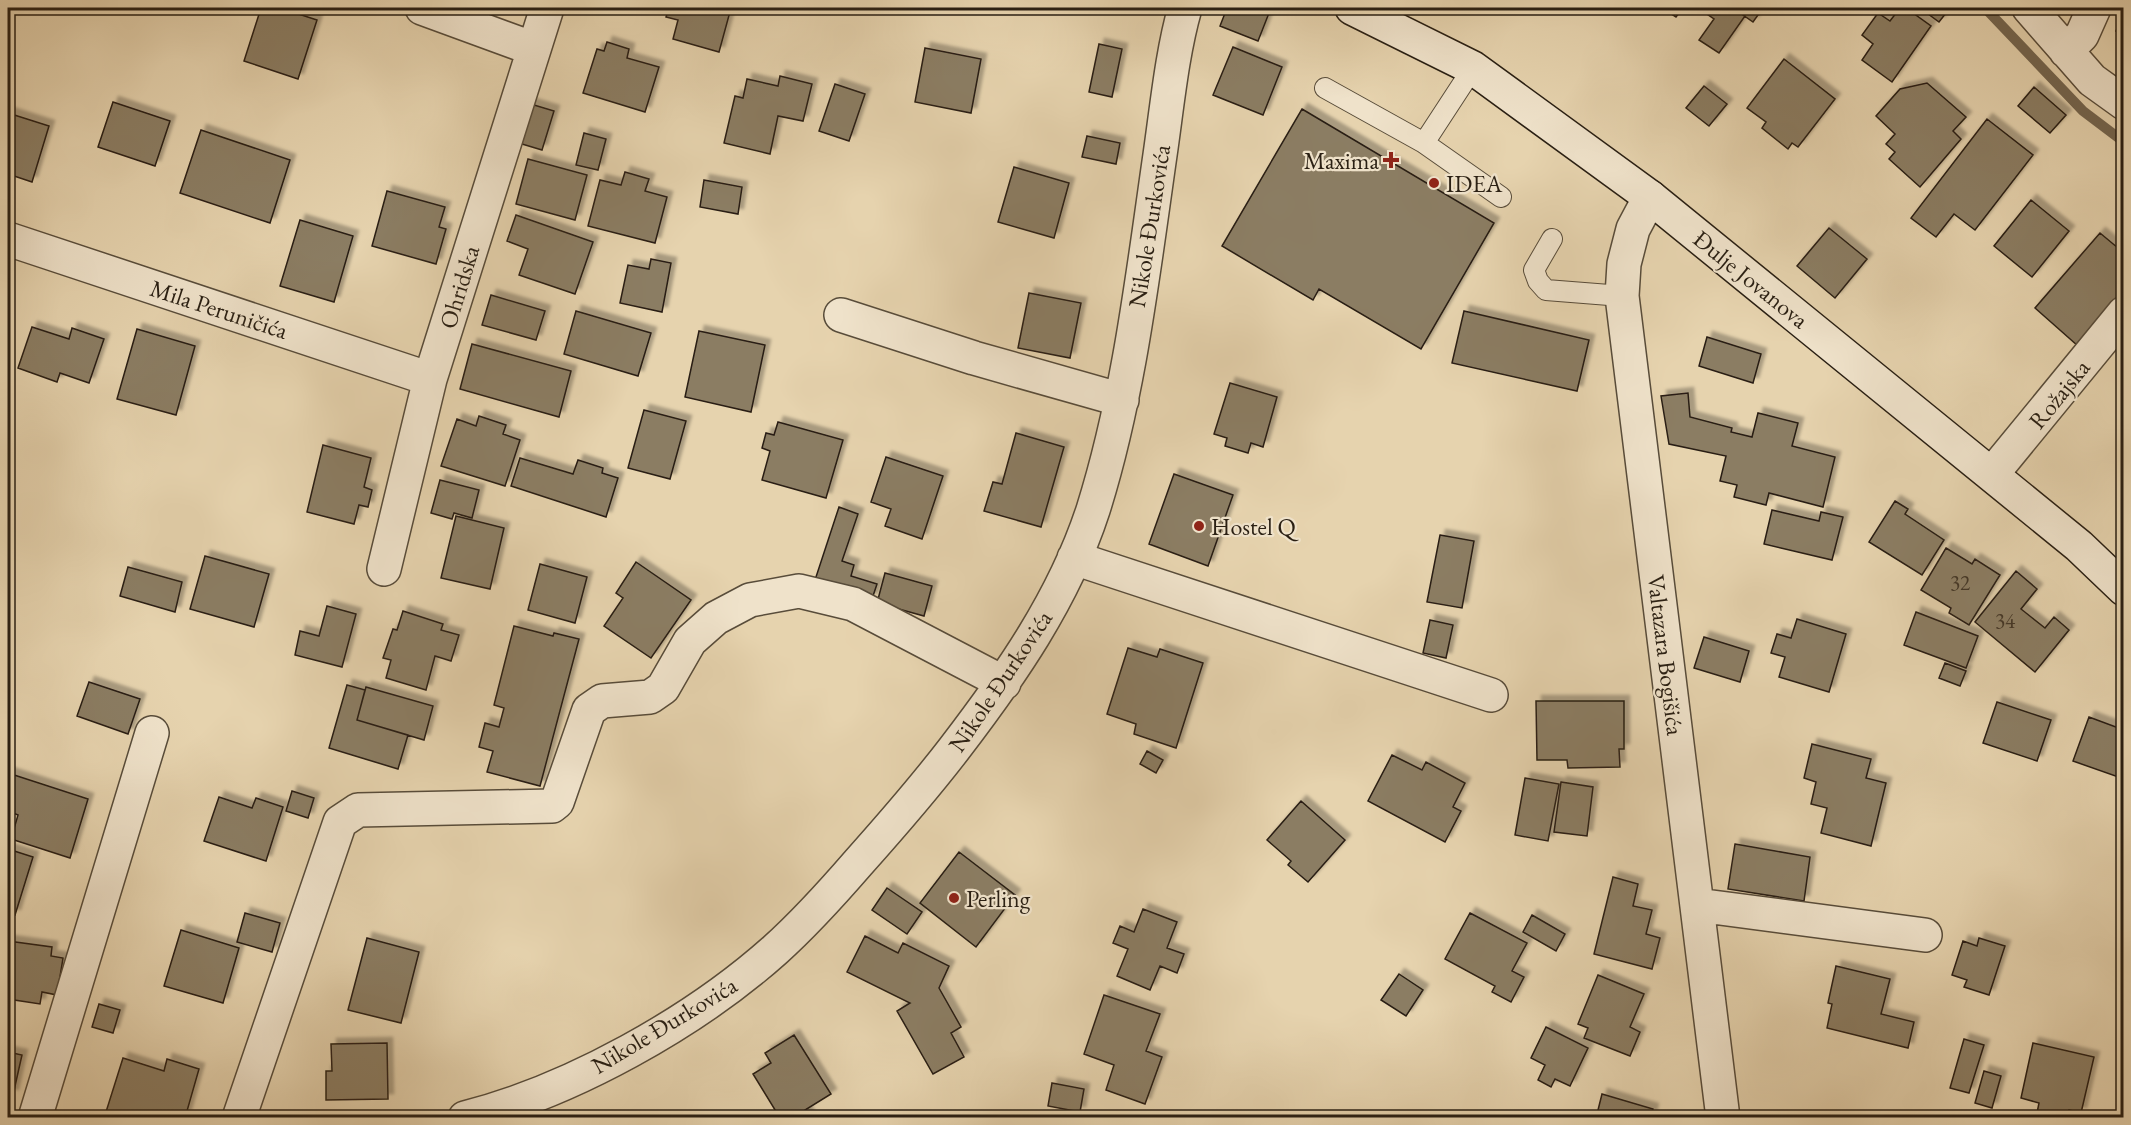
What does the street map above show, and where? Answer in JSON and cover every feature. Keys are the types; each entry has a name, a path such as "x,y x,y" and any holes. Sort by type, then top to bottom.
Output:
{"street":[{"path":"422,8 534,49"},
{"name":"Ohridska","path":"384,569 430,379 547,8"},
{"name":"Nikole Đurkovića","path":"465,1118 503,1108 552,1089 597,1067 696,1010 746,974 808,918 858,864 918,796 1004,682 1056,599 1074,558 1092,511 1122,400 1169,96 1185,8"},
{"name":"Đulje Jovanova","path":"1352,8 1473,68 1650,197 1992,474 2079,546 2124,589"},
{"path":"2029,8 2092,80 2124,103"},
{"path":"2066,51 2082,34 2094,8"},
{"name":"Valtazara Bogišića","path":"1650,197 1633,229 1624,264 1622,296 1724,1118"},
{"name":"Mila Peruničića","path":"8,239 430,379"},
{"name":"Rožajska","path":"1992,474 2124,313"},
{"path":"841,315 974,358 1122,400"},
{"path":"1074,558 1491,695"},
{"path":"239,1118 340,822 358,810 552,806 557,802 589,710 602,701 650,697 663,688 690,641 716,618 750,600 799,591 853,603 1004,682"},
{"path":"35,1118 152,733"},
{"path":"1697,905 1925,935"}],"lane":[{"path":"1424,144 1473,68"},
{"path":"1325,88 1424,144 1501,197"},
{"path":"1552,239 1534,270 1538,281 1546,290 1622,296"}],"building":[{"path":"261,8 280,8 317,20 298,79 244,61"},
{"path":"669,8 731,8 719,52 673,39 678,20 666,17"},
{"path":"1227,8 1255,8 1269,13 1258,41 1220,26"},
{"path":"1662,8 1683,8 1676,17"},
{"path":"1698,8 1733,8 1745,16 1719,53 1699,40 1714,19"},
{"path":"1733,8 1763,8 1753,22"},
{"path":"1900,8 1906,8 1931,26 1892,82 1862,60 1873,44 1862,35 1878,13 1890,21"},
{"path":"1920,8 1950,8 1939,22"},
{"path":"2124,11 2124,34 2116,31"},
{"path":"607,42 629,49 627,58 659,67 645,112 583,93 597,49 604,51"},
{"path":"1099,44 1122,49 1112,97 1089,92"},
{"path":"1233,47 1282,67 1263,115 1213,95"},
{"path":"925,48 981,59 971,113 915,102"},
{"path":"1784,59 1835,99 1798,147 1792,143 1788,149 1762,128 1766,122 1747,108"},
{"path":"780,76 812,84 803,121 778,116 770,154 724,143 735,96 743,98 747,79 778,86"},
{"path":"1927,83 1966,117 1953,131 1961,139 1920,187 1889,159 1895,152 1886,144 1895,134 1876,116 1900,89"},
{"path":"835,84 865,94 849,141 819,131"},
{"path":"1704,86 1727,104 1709,126 1686,108"},
{"path":"2034,87 2066,115 2050,133 2018,106"},
{"path":"113,102 170,121 155,166 98,147"},
{"path":"524,102 554,111 542,150 512,141"},
{"path":"1302,109 1494,223 1421,349 1319,289 1313,300 1222,246"},
{"path":"8,113 49,126 32,182 8,174"},
{"path":"1987,119 2033,155 1975,230 1954,214 1936,237 1911,218"},
{"path":"201,130 290,160 270,223 180,193"},
{"path":"584,133 606,139 598,170 576,165"},
{"path":"1087,136 1120,143 1116,164 1082,157"},
{"path":"528,159 587,175 575,220 516,204"},
{"path":"1014,167 1069,183 1054,238 998,222"},
{"path":"625,172 649,179 645,191 667,197 655,243 588,226 600,180 621,185"},
{"path":"704,180 742,187 738,214 700,207"},
{"path":"387,191 445,207 439,227 446,229 436,264 372,246"},
{"path":"2031,200 2069,231 2032,277 1994,246"},
{"path":"516,215 593,242 575,294 519,275 528,249 507,241"},
{"path":"300,220 353,236 334,302 280,286"},
{"path":"1829,228 1867,259 1835,298 1797,266"},
{"path":"2100,233 2124,253 2124,295 2078,346 2035,308"},
{"path":"651,259 671,263 662,312 620,303 628,265 649,269"},
{"path":"1029,293 1081,303 1070,358 1018,348"},
{"path":"491,295 545,311 536,340 482,325"},
{"path":"576,311 651,333 638,376 564,354"},
{"path":"1464,311 1589,340 1577,391 1452,363"},
{"path":"32,327 69,339 72,328 104,339 89,383 60,373 57,382 18,368"},
{"path":"137,329 195,346 176,415 117,399"},
{"path":"699,331 765,345 751,412 685,397"},
{"path":"1707,337 1761,354 1753,383 1699,366"},
{"path":"472,344 571,371 559,417 460,389"},
{"path":"1230,383 1277,397 1263,447 1251,443 1248,453 1225,446 1227,438 1214,434"},
{"path":"1688,393 1690,417 1732,428 1731,432 1752,437 1758,413 1798,423 1792,446 1835,457 1823,507 1769,493 1766,505 1734,497 1737,485 1720,481 1726,456 1669,444 1661,396"},
{"path":"644,410 686,421 670,479 628,468"},
{"path":"479,416 506,425 503,434 520,440 505,486 441,466 457,419 476,426"},
{"path":"778,422 843,440 826,498 762,480 770,451 762,448 766,433 774,435"},
{"path":"1016,433 1064,447 1041,527 984,511 993,482 1002,484"},
{"path":"323,445 371,458 364,487 372,490 368,507 359,505 354,524 307,512"},
{"path":"886,457 943,476 922,539 885,526 891,509 871,502"},
{"path":"520,458 573,474 578,460 603,468 602,473 618,478 606,517 511,486"},
{"path":"1174,474 1233,495 1208,566 1149,544"},
{"path":"440,480 479,490 472,518 454,513 452,519 431,513"},
{"path":"1895,501 1908,509 1905,514 1944,540 1922,575 1869,542"},
{"path":"839,507 858,514 842,561 854,565 851,576 877,584 872,599 815,580"},
{"path":"1772,510 1819,521 1821,512 1843,517 1832,560 1764,544"},
{"path":"456,516 504,528 490,589 441,578"},
{"path":"1440,535 1474,541 1462,608 1427,602"},
{"path":"1946,548 1972,564 1975,559 2000,575 1969,625 1949,613 1951,608 1921,590"},
{"path":"205,556 269,574 254,627 190,609"},
{"path":"636,562 691,600 651,658 604,626 623,598 616,593"},
{"path":"540,564 587,577 575,623 528,610"},
{"path":"128,567 182,582 175,612 120,596"},
{"path":"2016,571 2037,589 2021,609 2045,628 2054,617 2069,630 2035,672 1975,622"},
{"path":"885,573 932,586 924,616 877,603"},
{"path":"327,606 356,614 342,667 295,655 300,631 319,636"},
{"path":"403,611 443,624 441,630 459,635 451,661 435,656 426,690 386,678 391,660 383,658 393,629 397,630"},
{"path":"1916,612 1978,636 1966,668 1904,645"},
{"path":"1797,619 1846,634 1829,692 1779,677 1785,657 1771,653 1777,634 1791,638"},
{"path":"1430,620 1453,625 1446,658 1423,653"},
{"path":"514,626 553,636 554,633 579,639 540,786 487,772 493,751 479,747 485,723 499,727 504,708 494,705"},
{"path":"1704,637 1749,651 1740,682 1694,668"},
{"path":"1128,648 1157,657 1160,649 1203,663 1176,748 1134,734 1136,724 1107,714"},
{"path":"1945,663 1966,671 1960,686 1939,678"},
{"path":"89,682 140,699 128,734 77,716"},
{"path":"347,685 365,690 357,720 408,735 398,769 329,748"},
{"path":"366,687 433,706 424,740 357,720"},
{"path":"1536,701 1624,701 1624,749 1619,749 1620,767 1568,768 1567,760 1537,760"},
{"path":"1997,702 2051,720 2037,761 1983,743"},
{"path":"2089,717 2124,730 2124,779 2073,761"},
{"path":"1812,744 1871,759 1866,778 1886,783 1871,846 1821,833 1827,808 1811,804 1816,782 1804,778"},
{"path":"1147,751 1163,760 1156,773 1140,764"},
{"path":"1392,755 1422,770 1426,762 1465,783 1453,807 1461,811 1445,842 1368,801"},
{"path":"8,773 88,799 70,858 11,839 18,815 8,811"},
{"path":"1525,778 1559,784 1548,841 1515,835"},
{"path":"1561,782 1593,787 1587,836 1554,832"},
{"path":"292,791 314,798 308,818 286,811"},
{"path":"219,797 252,808 256,798 283,807 266,861 204,841"},
{"path":"1301,801 1345,840 1308,882 1288,865 1291,861 1267,840"},
{"path":"1735,844 1810,857 1804,901 1728,889"},
{"path":"8,849 33,857 15,915 8,913"},
{"path":"959,852 1015,895 976,947 920,903"},
{"path":"1613,877 1638,884 1633,906 1652,910 1646,934 1660,938 1652,969 1594,954"},
{"path":"887,888 922,912 907,934 872,910"},
{"path":"1143,909 1177,922 1167,948 1184,954 1177,973 1160,966 1150,990 1117,976 1128,949 1113,943 1120,926 1134,932"},
{"path":"245,913 280,923 272,952 237,942"},
{"path":"1470,913 1527,943 1512,971 1524,977 1511,1002 1492,992 1495,986 1445,959"},
{"path":"1532,915 1565,934 1556,951 1523,932"},
{"path":"181,930 239,948 223,1003 164,986"},
{"path":"865,936 898,953 903,943 949,966 939,988 961,1027 951,1033 964,1057 933,1074 897,1011 910,1003 847,972"},
{"path":"367,938 419,952 401,1023 348,1010"},
{"path":"1979,938 2005,946 1989,995 1964,987 1967,980 1952,975 1963,941 1977,946"},
{"path":"8,941 52,947 51,956 63,958 57,995 42,992 40,1004 8,999"},
{"path":"1836,966 1890,979 1881,1014 1914,1022 1908,1048 1827,1028 1832,1004 1828,1003"},
{"path":"1399,974 1423,990 1406,1016 1381,1000"},
{"path":"1598,975 1644,994 1630,1027 1640,1032 1630,1056 1584,1038 1588,1028 1578,1024"},
{"path":"1104,995 1160,1014 1146,1051 1162,1057 1145,1104 1106,1090 1114,1065 1084,1054"},
{"path":"99,1004 120,1010 113,1033 92,1027"},
{"path":"1546,1027 1588,1048 1570,1086 1555,1079 1551,1087 1538,1080 1545,1065 1531,1058"},
{"path":"794,1035 831,1094 805,1110 810,1118 780,1118 753,1074 771,1063 765,1053"},
{"path":"1964,1039 1984,1045 1969,1093 1950,1088"},
{"path":"387,1043 388,1099 326,1100 326,1071 332,1071 331,1044"},
{"path":"2033,1043 2094,1057 2081,1113 2069,1110 2067,1118 2036,1118 2039,1103 2021,1098"},
{"path":"8,1052 22,1055 13,1095 8,1094"},
{"path":"123,1058 164,1071 167,1059 199,1069 185,1118 112,1118 105,1115"},
{"path":"1984,1071 2001,1076 1992,1108 1975,1103"},
{"path":"1052,1083 1084,1089 1080,1112 1048,1106"},
{"path":"1602,1094 1653,1109 1651,1118 1596,1118"}],"waterway":[{"path":"1985,8 2083,111 2124,142"}],"place":[{"name":"Maxima","path":"1391,160"},
{"name":"IDEA","path":"1434,183"},
{"name":"Hostel Q","path":"1199,526"},
{"name":"Perling","path":"954,898"}]}
